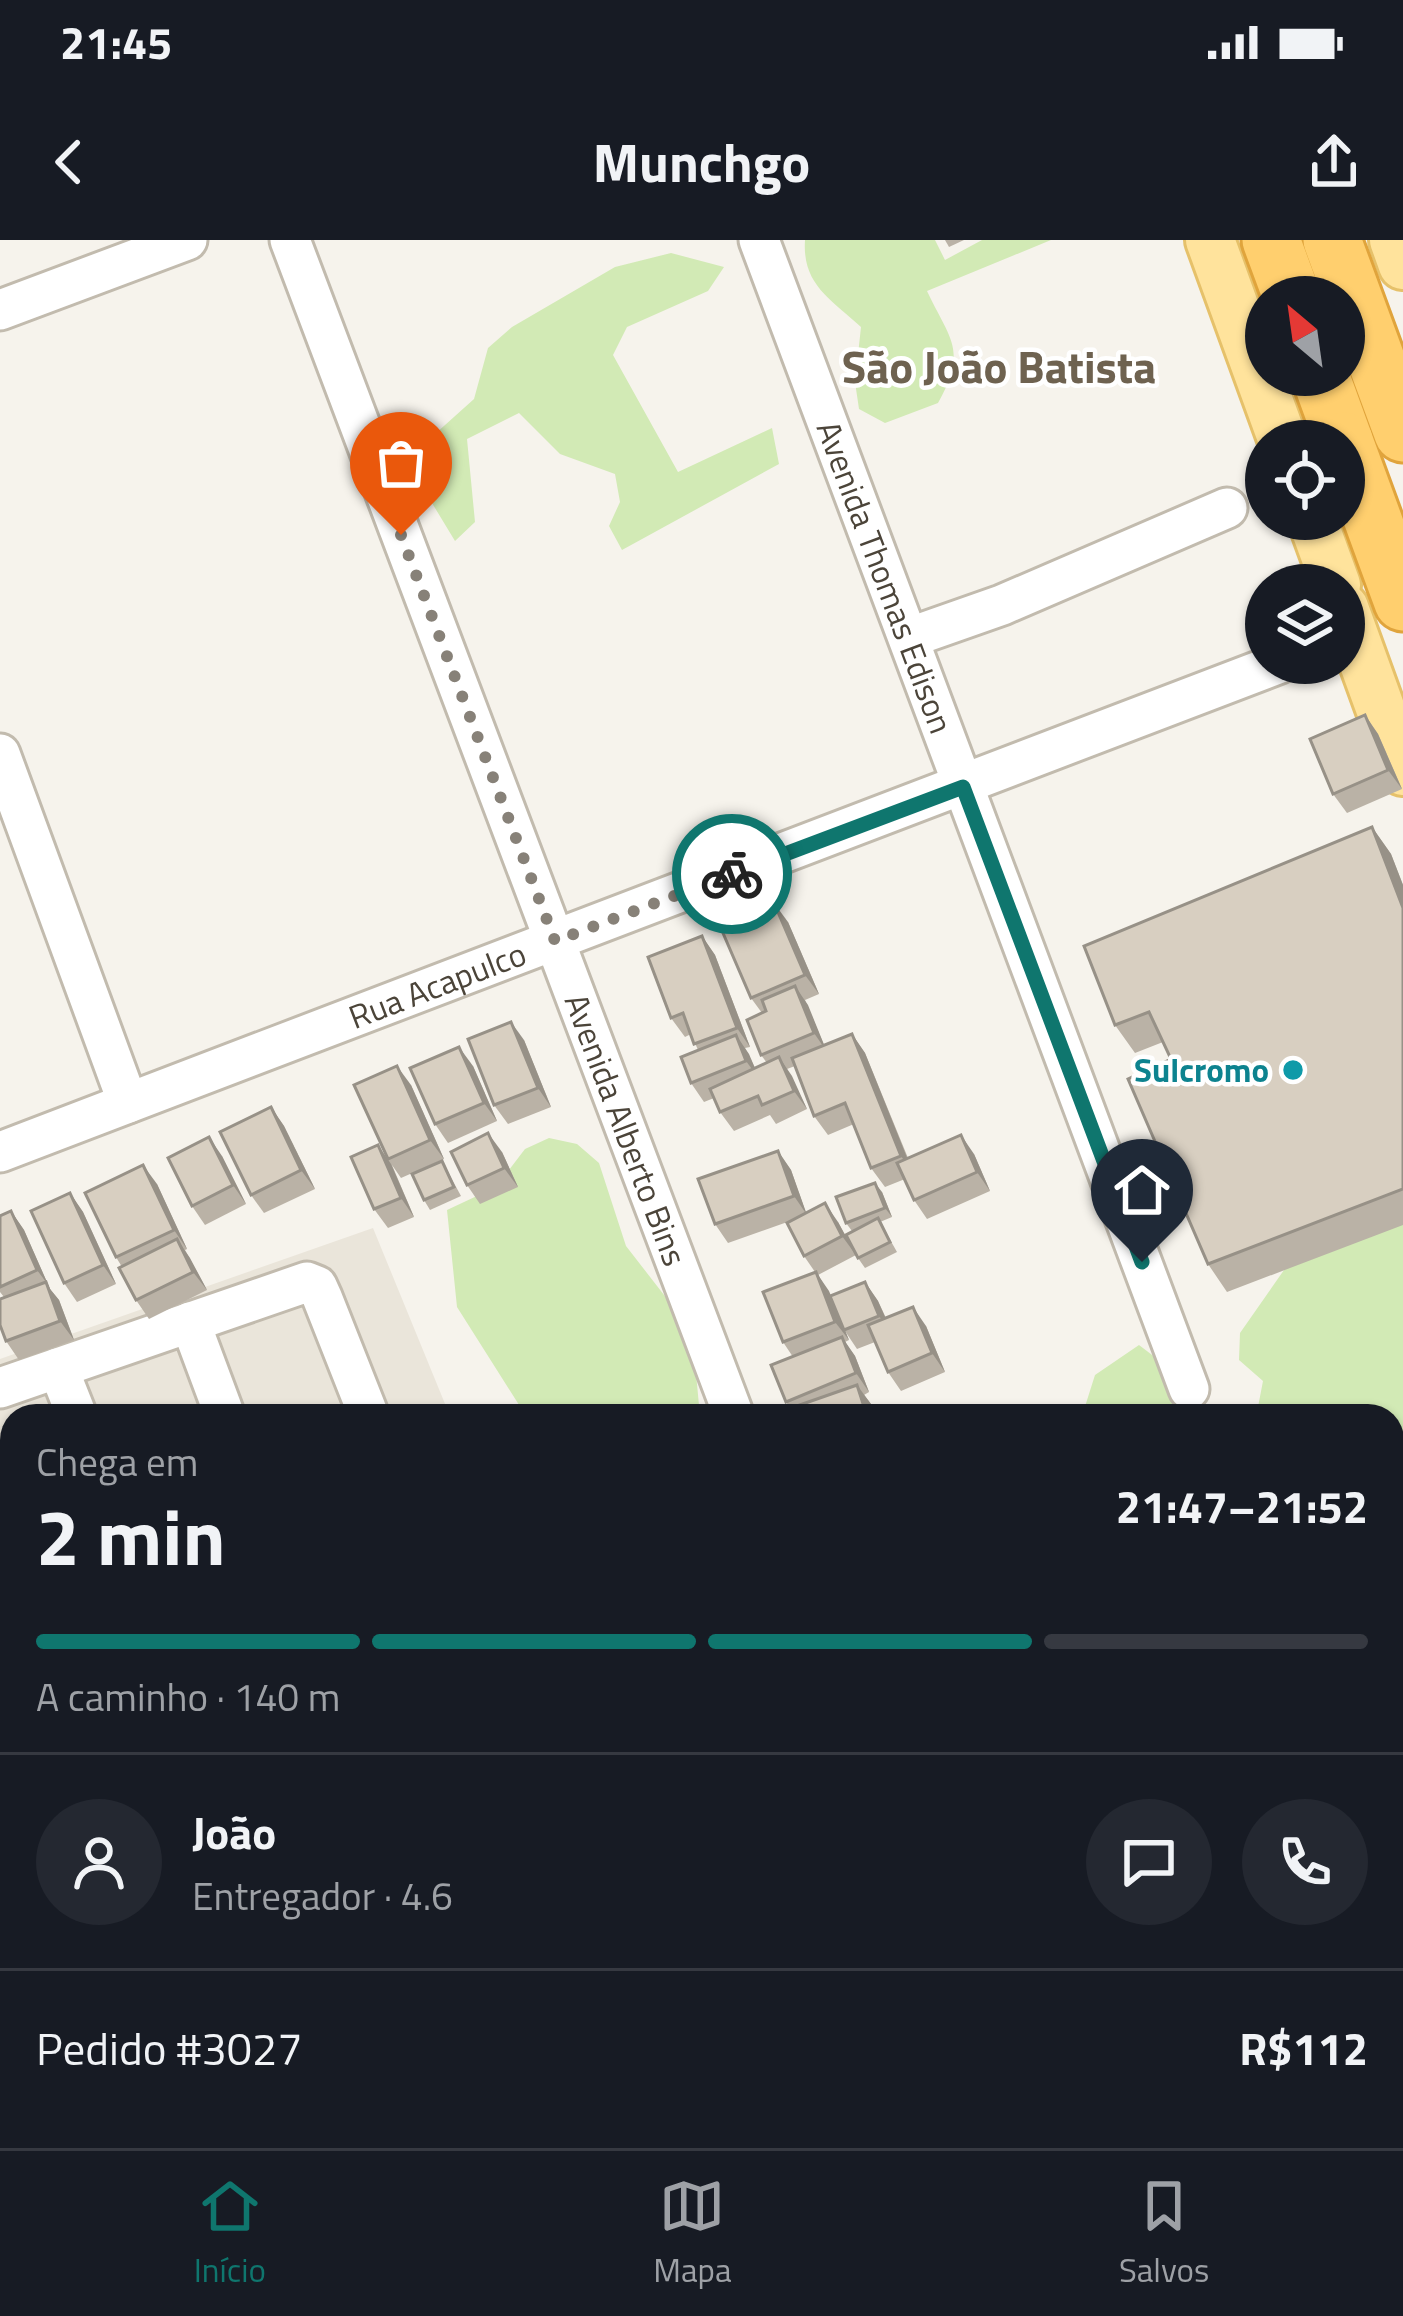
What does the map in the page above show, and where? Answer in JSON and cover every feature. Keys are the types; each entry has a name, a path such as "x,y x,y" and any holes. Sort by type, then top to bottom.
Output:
{"highway":[{"path":"1271,240 1284,276"},
{"path":"1332,240 1403,433"},
{"path":"1365,498 1403,602"}],"main road":[{"path":"1210,240 1275,420"},
{"path":"1365,673 1403,771"}],"street":[{"path":"0,310 187,240"},
{"name":"Avenida Alberto Bins","path":"290,240 729,1404"},
{"name":"Avenida Thomas Edison","path":"759,240 1190,1389"},
{"path":"910,637 1003,605 1227,508"},
{"name":"Rua Acapulco","path":"0,1152 1245,677"},
{"path":"0,754 128,1103"},
{"path":"0,1388 297,1282 316,1286 363,1404"},
{"path":"190,1322 221,1404"},
{"path":"58,1367 72,1404"}],"shaded area":[{"path":"373,1228 445,1404 0,1404 0,1359"}],"green space":[{"path":"805,240 935,240 945,260 982,240 1051,240 927,291 952,345 952,370 938,403 885,423 859,409 855,382 861,327 813,280"},
{"path":"671,253 724,267 708,291 627,327 613,355 678,472 772,428 779,464 622,550 609,526 620,502 615,474 560,454 519,413 467,439 475,522 455,541 412,470 408,440 435,434 474,399 488,348 512,327 615,267"},
{"path":"549,1138 577,1144 599,1163 626,1246 692,1331 699,1404 518,1404 457,1307 447,1210 496,1187 525,1149"},
{"path":"1403,1223 1403,1404 1259,1404 1263,1381 1239,1360 1240,1333 1291,1260"},
{"path":"1139,1345 1160,1361 1173,1404 1086,1404 1095,1375"}],"building":[{"path":"1365,715 1388,770 1333,794 1310,739"},
{"name":"Sulcromo","path":"1372,827 1403,908 1403,1189 1208,1264 1128,1079 1171,1059 1149,1012 1115,1025 1084,946"},
{"path":"774,903 805,975 751,998 720,926"},
{"path":"702,936 737,1028 694,1044 683,1013 671,1018 648,957"},
{"path":"795,986 814,1033 761,1055 747,1020 766,1011 762,1000"},
{"path":"511,1022 538,1088 494,1105 468,1039"},
{"path":"852,1034 901,1156 871,1168 845,1103 814,1116 792,1058"},
{"path":"736,1035 746,1061 691,1083 681,1057"},
{"path":"459,1047 484,1103 435,1124 410,1068"},
{"path":"779,1057 794,1091 762,1105 758,1096 720,1112 710,1089"},
{"path":"397,1066 430,1140 388,1159 354,1085"},
{"path":"271,1107 301,1170 251,1195 220,1132"},
{"path":"488,1133 504,1168 467,1185 451,1152"},
{"path":"961,1135 977,1172 914,1200 897,1163"},
{"path":"209,1137 233,1185 192,1206 168,1158"},
{"path":"378,1145 401,1198 374,1209 351,1157"},
{"path":"778,1151 794,1196 715,1224 698,1179"},
{"path":"442,1161 454,1187 424,1200 412,1174"},
{"path":"143,1165 174,1230 116,1257 85,1193"},
{"path":"875,1183 885,1208 846,1223 836,1197"},
{"path":"70,1193 103,1265 64,1283 31,1211"},
{"path":"825,1203 842,1236 804,1256 787,1223"},
{"path":"11,1211 37,1270 0,1287 0,1216"},
{"path":"878,1218 890,1242 858,1258 846,1235"},
{"path":"177,1239 193,1272 136,1300 119,1268"},
{"path":"816,1272 835,1322 783,1342 763,1292"},
{"path":"46,1282 60,1321 6,1341 0,1325 0,1299"},
{"path":"865,1282 879,1316 844,1330 830,1296"},
{"path":"913,1307 932,1353 888,1372 868,1325"},
{"path":"842,1337 856,1373 786,1402 771,1365"},
{"path":"857,1385 863,1404 803,1404"}],"way so far":[{"path":"401,535 555,941 732,874"}],"place":[{"name":"Sulcromo","path":"1293,1070"}],"district":[{"name":"São João Batista","path":"999,366"}],"route":[{"path":"732,874 963,787 1142,1262"}]}
